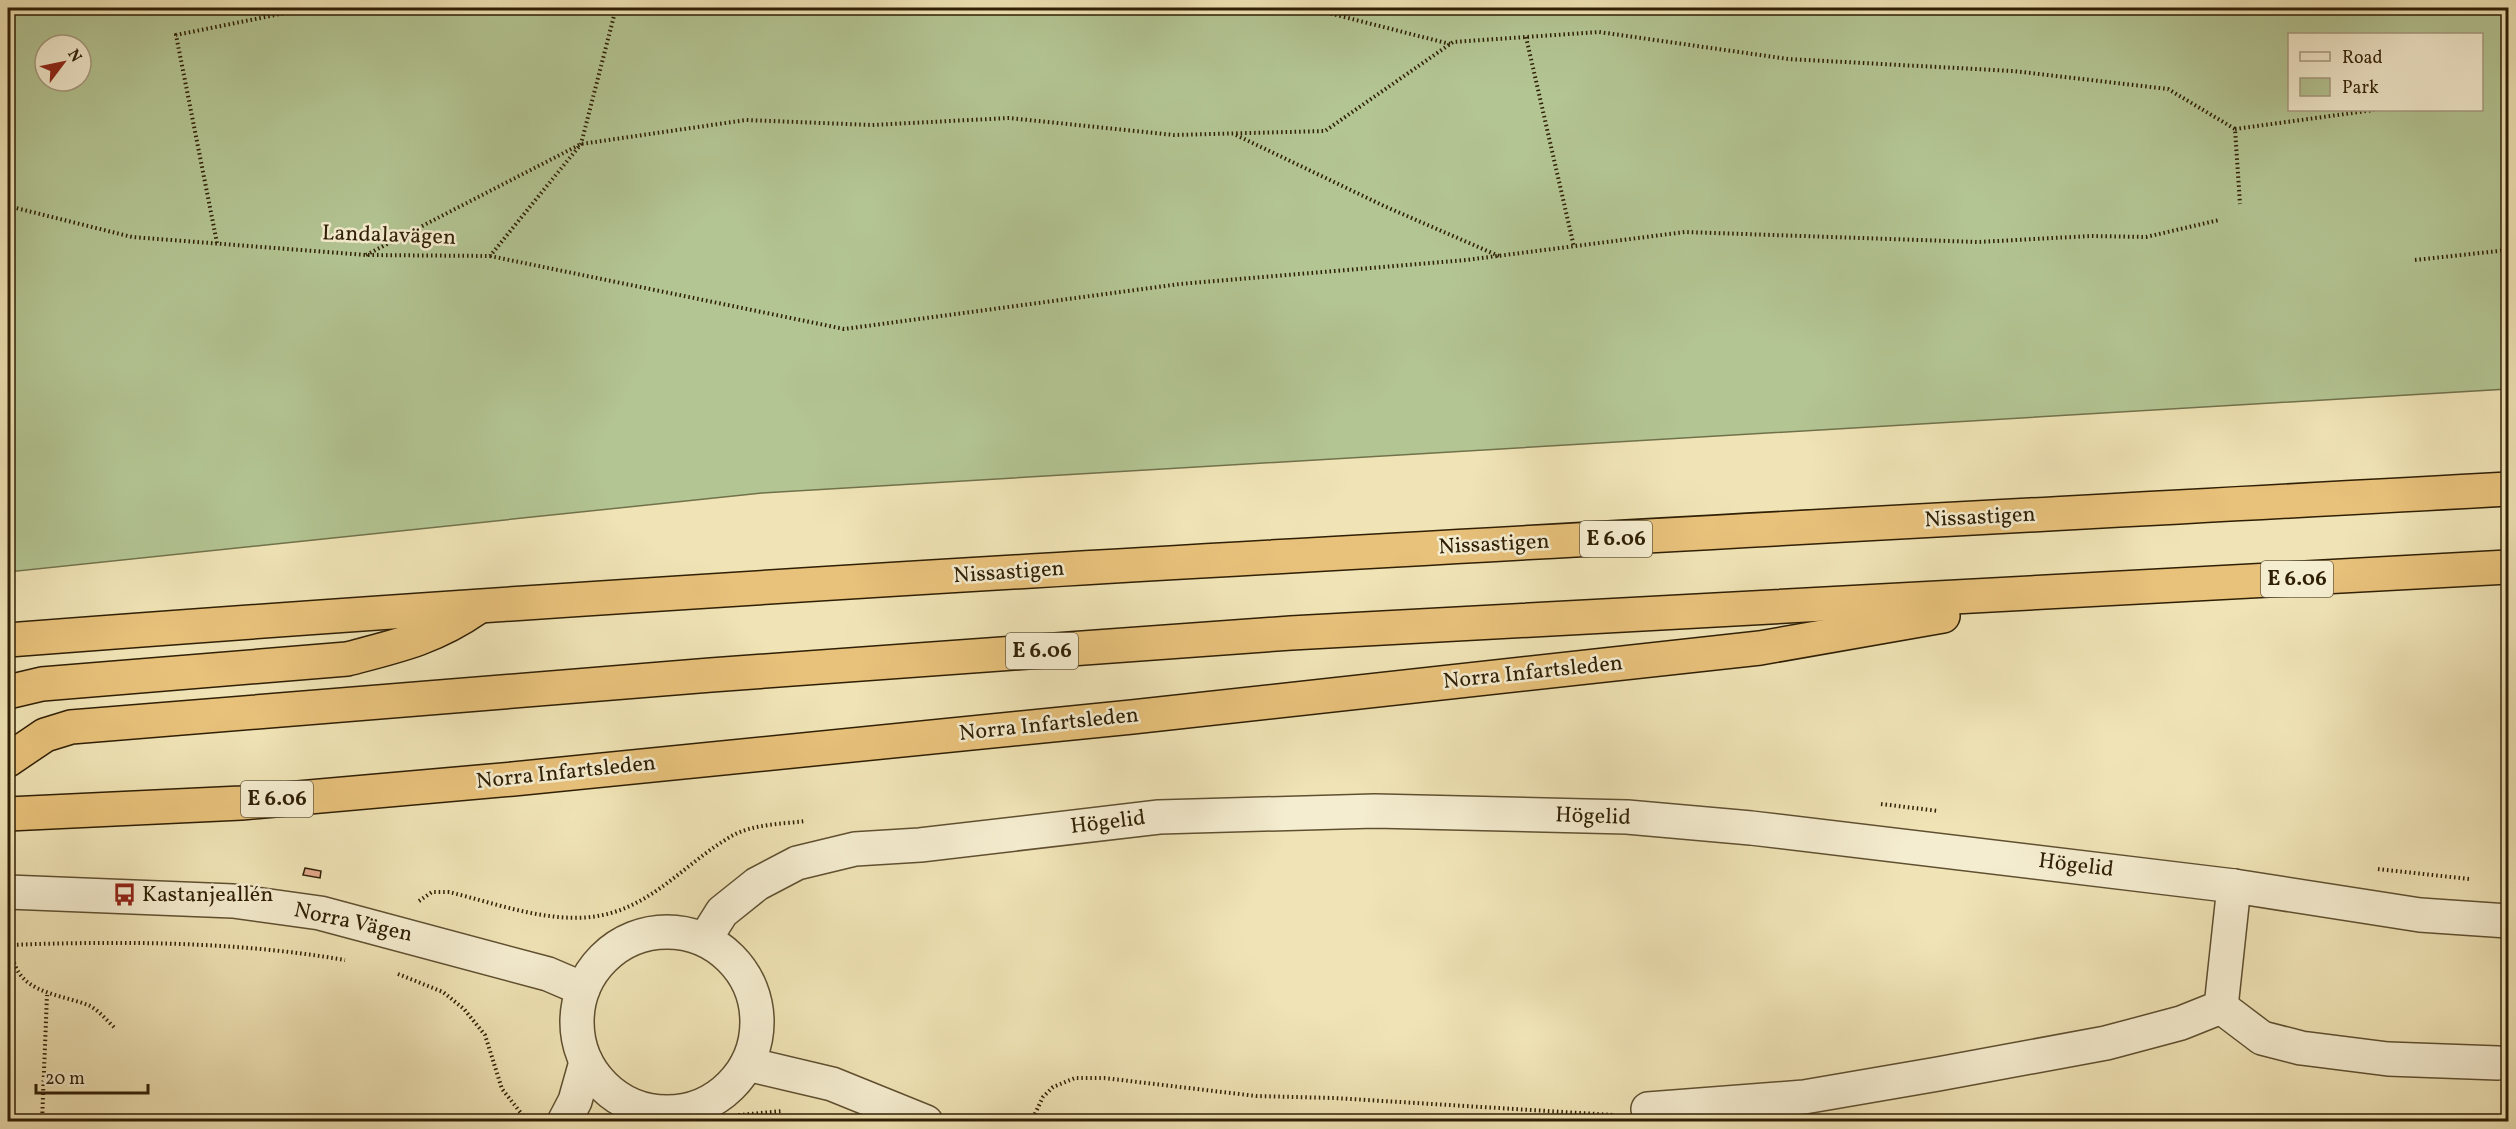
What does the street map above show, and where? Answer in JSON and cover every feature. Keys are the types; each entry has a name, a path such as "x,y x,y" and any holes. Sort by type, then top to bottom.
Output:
{"highway":[{"name":"Nissastigen","path":"480,606 1168,563 2508,489"},
{"name":"E 6.06","path":"8,760 54,733 71,727 722,674 1291,633 2508,567"},
{"name":"Norra Infartsleden","path":"8,814 253,802 525,778 1132,717 1760,648 2086,591"},
{"name":"E 6.06","path":"8,640 480,606"},
{"path":"8,692 42,684 347,659 396,647 447,628 480,606"}],"street":[{"name":"Högelid","path":"705,939 722,912 757,884 797,863 855,849 920,844 1160,817 1375,811 1627,817 1750,828 2234,886 2420,915 2508,921"},
{"path":"2221,1007 2234,886"},
{"name":"Norra Vägen","path":"8,892 233,901 320,913 548,974 583,989"},
{"path":"663,931 685,933 705,939 738,965 749,983 756,1003 757,1024 754,1045 747,1065 734,1083 717,1097 697,1107 646,1116 614,1094 598,1079 586,1062 577,1026 583,989 592,970 623,942 643,934 663,931"},
{"path":"2221,1007 2262,1038 2301,1048 2388,1059 2498,1063"},
{"path":"1648,1109 1804,1097 1938,1074 2106,1043 2181,1023 2221,1007"},
{"path":"564,1122 575,1101 586,1062"},
{"path":"747,1065 832,1084 926,1122"}],"path":[{"path":"216,243 176,35 310,8"},
{"path":"490,256 580,144 616,8"},
{"path":"1309,8 1450,44 1599,32 1788,59 2013,71 2168,89 2235,129 2367,111"},
{"path":"1526,37 1574,247"},
{"path":"366,255 580,144 746,120 872,125 1009,118 1174,135 1325,131 1450,44"},
{"path":"2235,129 2240,204"},
{"path":"1234,134 1384,206 1500,256"},
{"name":"Landalavägen","path":"8,206 132,237 366,255 490,256 844,329 1180,284 1500,256 1685,232 1978,242 2091,236 2146,237 2219,220"},
{"path":"2415,260 2508,250"},
{"path":"116,1029 90,1006 47,995 22,976 12,963 9,945 119,942 281,949 355,962"},
{"path":"393,972 443,992 464,1009 485,1035 502,1089 528,1122"},
{"path":"42,1122 47,995"},
{"path":"1031,1122 1042,1097 1053,1087 1075,1078 1104,1078 1256,1096 1334,1098 1582,1114 1619,1116 1648,1109"},
{"path":"722,1122 739,1114 783,1111"}],"green space":[{"path":"8,8 2508,8 2508,389 762,493 8,572"}],"building":[{"path":"305,868 321,871 320,878 303,875"}],"place":[{"name":"Kastanjeallén","path":"124,895"}]}
